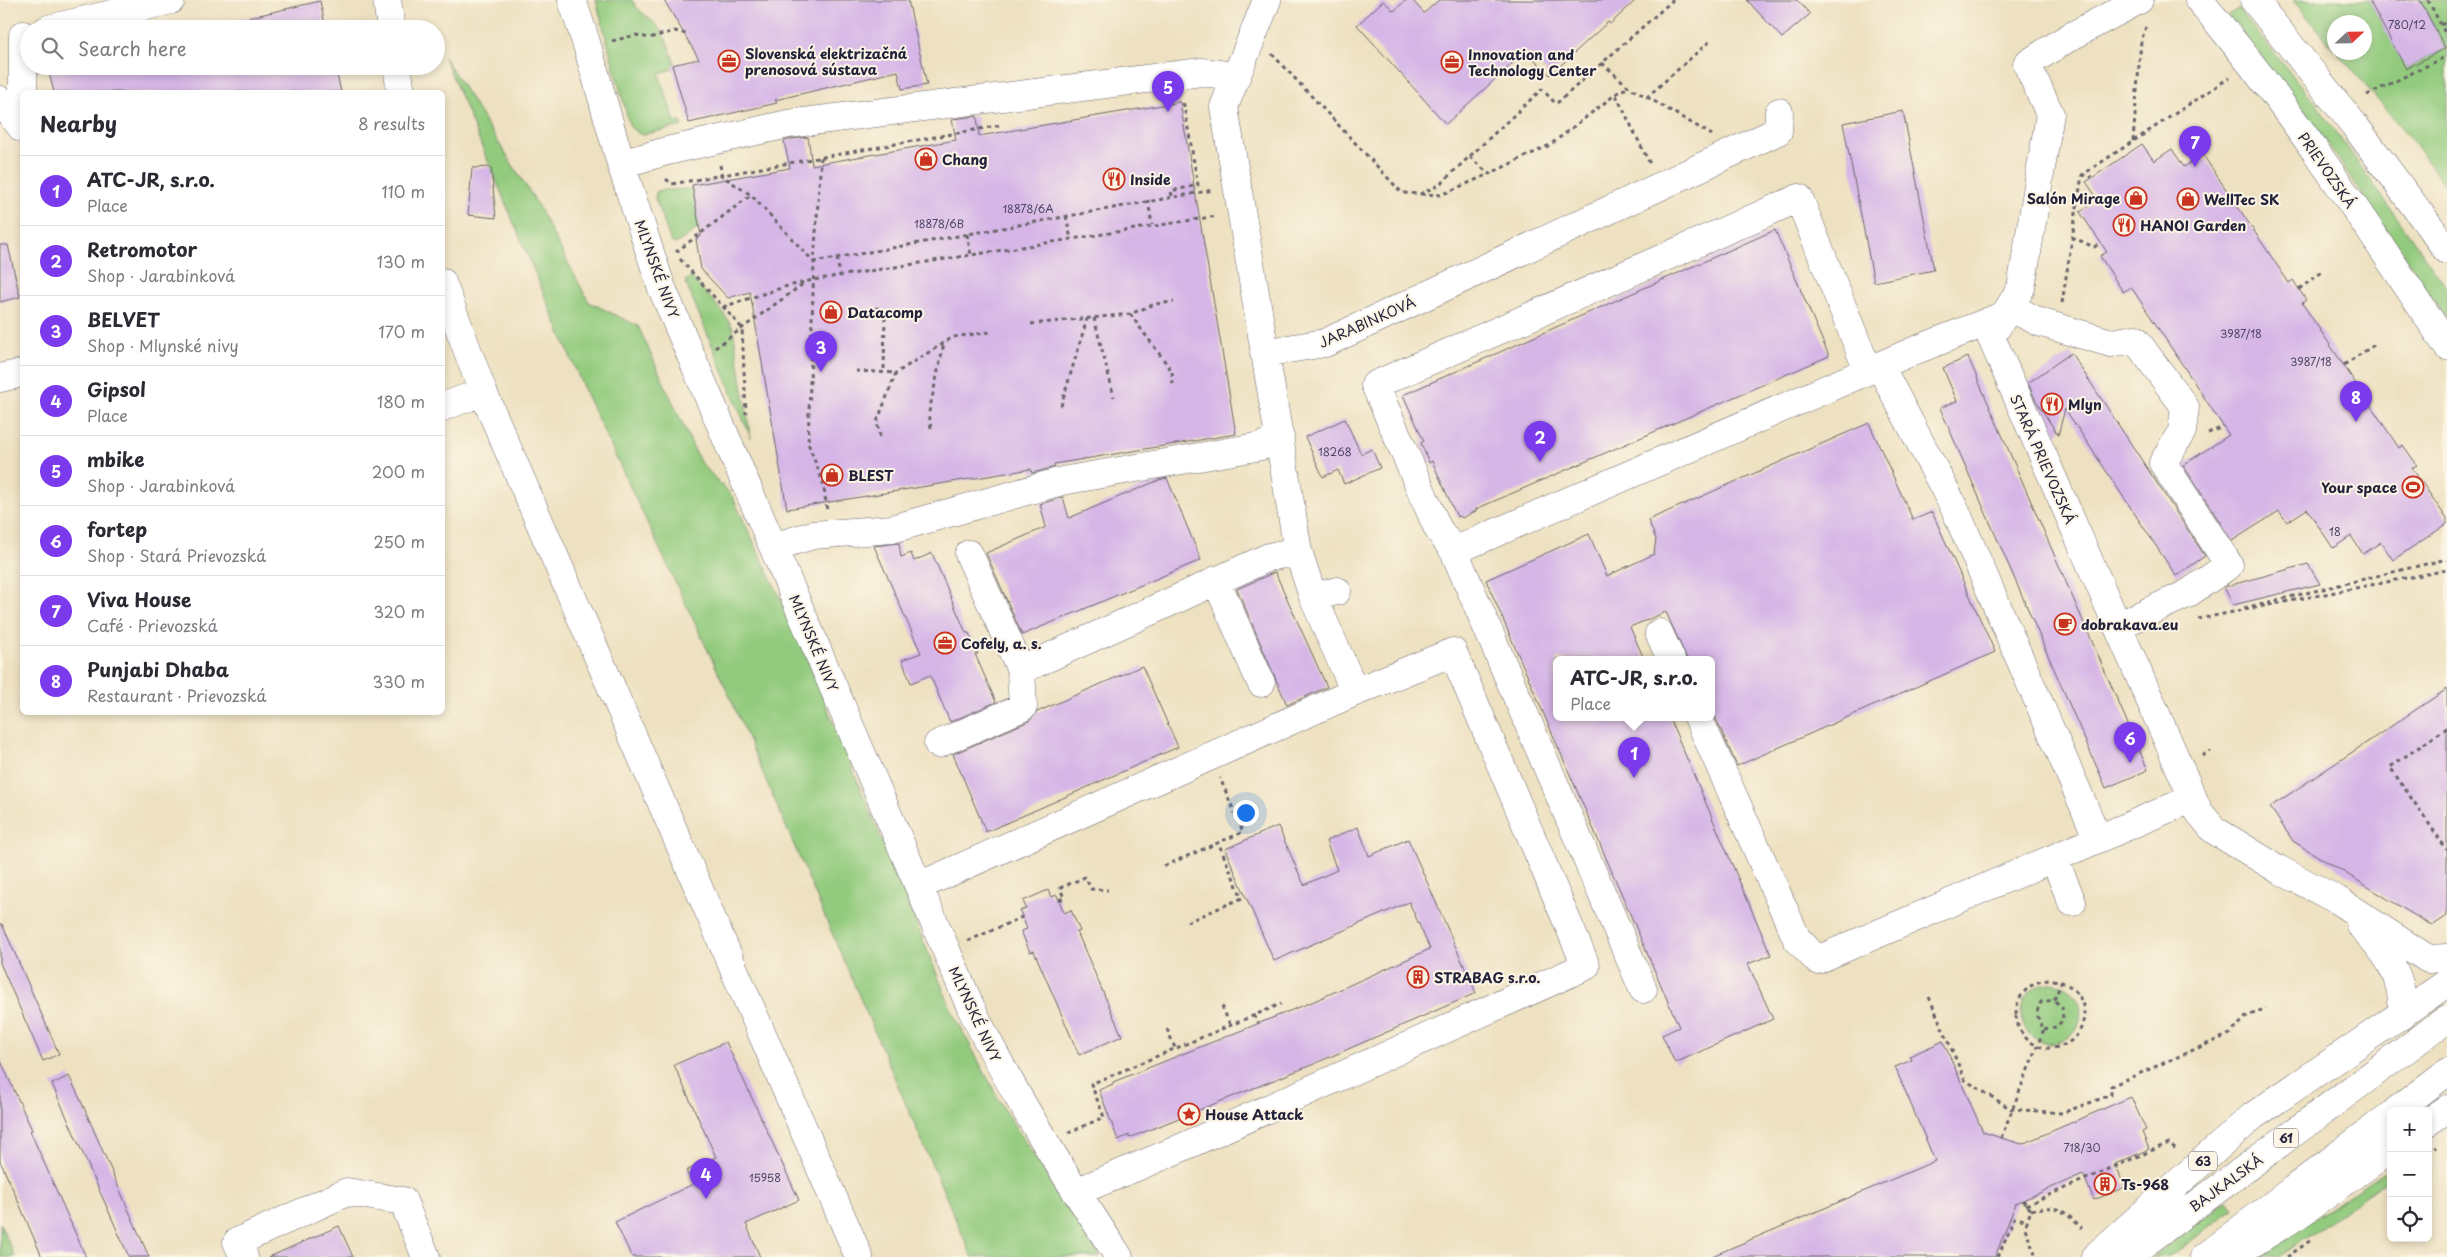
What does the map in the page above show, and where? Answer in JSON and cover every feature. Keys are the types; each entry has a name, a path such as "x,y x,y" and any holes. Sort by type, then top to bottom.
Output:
{"street":[{"path":"85,20 171,0"},
{"path":"387,0 390,20"},
{"name":"MLYNSKÉ NIVY","path":"572,0 621,164 661,286 971,1008 997,1061 1029,1119 1119,1257"},
{"path":"1267,0 1224,107 1298,551 1325,594 1355,692"},
{"name":"PRIEVOZSKÁ","path":"2199,0 2235,43 2314,152 2447,346"},
{"path":"2254,0 2355,126 2447,250"},
{"name":"STARÁ PRIEVOZSKÁ","path":"2143,12 2068,38 2027,64 2050,114 2021,288 1991,337 2191,799 2214,830 2278,869 2337,900 2428,959 2447,958"},
{"path":"621,164 667,151 788,124 1201,72 1236,76"},
{"path":"24,75 24,90"},
{"path":"398,75 401,90"},
{"path":"0,100 20,125"},
{"name":"JARABINKOVÁ","path":"1264,353 1296,349 1325,343 1334,339 1778,130 1779,112"},
{"path":"1643,989 1454,552 1438,529 1376,385 1799,198 1874,369 1954,508 2098,839"},
{"path":"445,290 483,392 859,1257"},
{"path":"1454,552 2007,311 2111,343 2135,339 2185,407 2182,431 2162,463 2229,565 2187,594 2117,626"},
{"path":"0,378 20,373"},
{"path":"445,406 483,392"},
{"path":"773,547 813,535 892,529 1062,481 1262,446 1280,437"},
{"path":"1021,670 1269,557 1298,551"},
{"path":"938,744 1022,707 1021,670 969,554"},
{"path":"1216,580 1261,684"},
{"path":"1659,633 1670,656"},
{"path":"919,886 1355,692 1453,652 1586,966 1165,1155 1076,1192"},
{"path":"1700,721 1797,939 1817,960 2191,799"},
{"path":"2054,858 2072,902"},
{"name":"STARÁ PRIEVOZSKÁ","path":"2337,900 2372,937 2396,970 2401,990 2402,1016"},
{"name":"63","path":"2095,1257 2253,1116 2402,1016 2447,983"},
{"name":"BAJKALSKÁ","path":"2126,1257 2447,1019"},
{"path":"2401,1107 2447,1072"},
{"path":"2432,1119 2447,1108"},
{"path":"2204,1257 2387,1118"},
{"path":"2230,1257 2295,1217 2387,1152"},
{"path":"244,1257 237,1242 347,1192 402,1201 426,1257"}],"path":[{"path":"1420,194 1440,185 1542,89 1556,104 1673,0"},
{"path":"2430,0 2447,38"},
{"path":"2133,141 2143,12"},
{"path":"2441,25 2447,22"},
{"path":"604,43 636,35 649,38 676,31 686,34"},
{"path":"1648,97 1710,41"},
{"path":"1270,52 1402,193 1441,195 1488,174 1550,145 1621,90 1630,88"},
{"path":"2367,95 2447,56"},
{"path":"1602,63 1630,88 1720,140"},
{"path":"2058,328 2082,175 2230,78"},
{"path":"1616,95 1653,171"},
{"path":"1172,196 1171,191 1198,185 1183,97 1179,97"},
{"path":"665,178 672,184 899,142"},
{"path":"821,157 813,280 808,442 823,482 827,511"},
{"path":"1470,157 1488,174"},
{"path":"720,164 722,176 751,195 814,262"},
{"path":"2082,175 2092,178"},
{"path":"814,262 1148,200 1215,190"},
{"path":"671,256 751,195"},
{"path":"1148,200 1152,226"},
{"path":"1066,216 1071,239"},
{"path":"723,307 784,287 813,280 1205,217"},
{"path":"967,234 971,255"},
{"path":"2072,237 2094,247 2101,243"},
{"path":"675,253 742,328 746,418"},
{"path":"837,258 840,276"},
{"path":"2299,289 2322,272"},
{"path":"710,352 803,283"},
{"path":"1031,324 1130,314 1155,304 1174,302"},
{"path":"859,311 879,308 885,313 884,373"},
{"path":"1130,314 1172,371 1173,387"},
{"path":"1094,318 1114,397"},
{"path":"1061,406 1087,319"},
{"path":"880,437 877,422 896,374 953,337 991,332"},
{"path":"931,428 929,412 945,343"},
{"path":"2344,365 2374,345"},
{"path":"856,371 896,374"},
{"path":"2190,621 2447,559"},
{"path":"2199,619 2447,570"},
{"path":"2447,728 2390,766 2447,850"},
{"path":"1164,866 1243,832 1219,774"},
{"path":"1187,922 1242,898 1218,842"},
{"path":"1059,900 1064,898 1060,888 1085,877 1091,889 1108,890"},
{"path":"965,943 1022,916"},
{"path":"2050,979 2062,981 2079,994 2085,1015 2082,1026 2077,1035 2060,1047 2038,1046 2028,1040 2020,1030 2017,1019 2019,1002 2028,987 2038,981 2050,979"},
{"path":"2054,1000 2062,981"},
{"path":"1929,997 1965,1080 2011,1110 2062,1113 2111,1095 2112,1086 2230,1034 2246,1017 2266,1008"},
{"path":"2054,1000 2062,1007 2063,1020 2056,1027 2044,1029 2038,1020 2037,1010 2041,1002 2054,1000"},
{"path":"1066,1134 1104,1118 1091,1084 1282,1004"},
{"path":"1222,1006 1230,1026"},
{"path":"1254,1015 1258,1023"},
{"path":"1166,1029 1175,1048"},
{"path":"2001,1138 2044,1029"},
{"path":"2026,1205 2169,1143 2176,1149"},
{"path":"2023,1200 2031,1210"},
{"path":"2036,1257 2025,1228 2026,1220 2031,1210 2047,1206 2064,1211 2082,1228"},
{"path":"1998,1257 2014,1218 2026,1220"}],"green space":[{"path":"596,0 632,0 660,29 677,67 659,74 675,122 680,121 682,126 641,135 630,127"},
{"path":"2293,0 2369,0 2407,69 2445,48 2420,0 2447,0 2447,188 2410,138 2344,60 2372,60 2372,15 2327,15 2327,41"},
{"path":"2238,9 2318,106 2447,288 2447,319 2326,141 2228,15"},
{"path":"445,59 533,197 589,302 638,326 700,462 732,496 795,629 953,1013 1005,1111 1100,1257 972,1257 730,697 586,394"},
{"path":"725,188 739,199 676,244 671,242 655,198 656,192 660,190"},
{"path":"691,277 723,312 733,328 751,438 685,281"},
{"path":"2051,983 2067,988 2072,992 2076,997 2081,1013 2076,1029 2072,1034 2067,1038 2051,1043 2035,1038 2030,1034 2026,1029 2021,1013 2026,997 2030,992 2035,988"},
{"path":"2387,1170 2387,1179 2279,1257 2257,1257"},
{"path":"2227,1201 2233,1209 2170,1257 2152,1257"},
{"path":"0,1223 15,1257 0,1257"}],"building":[{"path":"664,0 908,0 927,85 902,89 898,71 775,100 777,103 689,123 672,65 699,59"},
{"name":"Innovation and Technology Center","path":"1406,0 1412,0 1424,13 1439,0 1636,0 1610,24 1608,22 1550,75 1526,51 1446,124 1357,25 1383,1 1394,11"},
{"path":"1747,0 1797,0 1810,14 1782,38"},
{"path":"2369,0 2420,0 2445,48 2406,69"},
{"path":"320,1 324,20 238,20"},
{"path":"49,75 337,75 341,90 53,90"},
{"path":"1180,102 1236,434 1054,464 1055,467 1032,473 1031,469 787,509 750,292 728,298 701,269 696,239 701,236 692,185 790,168 784,141 791,139 808,137 812,165 956,140 952,119 977,116 979,136"},
{"path":"1903,111 1934,270 1874,282 1843,123"},
{"path":"2142,144 2154,161 2172,149 2184,167 2203,155 2289,283 2293,280 2306,300 2302,303 2399,448 2403,445 2417,465 2412,468 2447,519 2447,524 2393,560 2381,542 2363,554 2351,536 2333,548 2307,509 2287,522 2279,511 2232,541 2183,465 2229,435 2131,287 2123,292 2100,256 2107,252 2080,212 2098,199 2086,182"},
{"path":"491,167 496,218 468,215 472,168"},
{"path":"1775,230 1829,356 1476,509 1476,511 1462,518 1460,516 1457,517 1432,461 1429,463 1421,443 1424,441 1403,395"},
{"path":"0,245 8,245 20,297 0,302"},
{"path":"2071,353 2205,556 2176,576 2065,409 2058,435 2035,399 2028,383"},
{"path":"1968,357 2148,770 2106,788 1940,408 1957,401 1943,368"},
{"path":"1345,419 1361,454 1372,449 1380,468 1344,484 1338,470 1323,477 1305,437"},
{"path":"1869,423 1913,520 1932,512 1995,652 1737,766 1715,717 1715,656 1686,656 1666,612 1630,627 1643,656 1553,656 1553,721 1671,721 1771,955 1748,964 1773,1019 1675,1063 1662,1035 1679,1027 1486,580 1589,534 1607,576 1654,554 1656,539 1648,520"},
{"path":"1167,478 1201,560 1022,635 986,553 1046,527 1040,504 1063,497 1069,518"},
{"name":"Cofely, a. s.","path":"899,543 901,557 911,553 914,561 932,553 966,633 969,633 978,654 975,654 996,702 950,722 930,675 911,683 902,660 921,653 874,546"},
{"path":"2308,564 2320,584 2233,605 2224,587"},
{"path":"1275,572 1327,687 1287,705 1237,589"},
{"path":"1142,666 1178,747 986,832 953,754 1029,721 1037,712"},
{"path":"2447,689 2447,916 2432,926 2293,841 2270,807"},
{"name":"STRABAG s.r.o.","path":"1278,826 1304,885 1337,870 1326,841 1358,827 1369,856 1408,839 1476,993 1314,1064 1129,1138 1129,1135 1118,1140 1099,1090 1113,1084 1113,1082 1312,1002 1430,949 1409,902 1274,961 1225,849"},
{"path":"1048,890 1051,897 1057,895 1064,913 1071,910 1080,931 1077,932 1122,1036 1079,1055 1034,951 1030,952 1021,931 1027,929 1020,911 1026,908 1023,901"},
{"path":"0,924 2,924 59,1054 43,1061 0,963"},
{"path":"1943,1041 1983,1132 2001,1138 2022,1144 2131,1097 2146,1130 2142,1132 2149,1149 2115,1164 2125,1187 2094,1200 2083,1174 2016,1203 1995,1257 1710,1257 1935,1161 1895,1067 1912,1060 1910,1056"},
{"path":"726,1042 799,1200 746,1224 760,1257 632,1257 615,1222 693,1184 686,1171 716,1157 674,1065"},
{"path":"0,1059 86,1257 42,1257 0,1161"},
{"path":"69,1076 149,1257 129,1257 52,1084"},
{"path":"339,1226 353,1257 269,1257"}],"place":[{"name":"Slovenská elektrizačná prenosová sústava","path":"729,61"},
{"name":"Innovation and Technology Center","path":"1452,62"},
{"name":"mbike","path":"1168,112"},
{"name":"Chang","path":"926,159"},
{"name":"Viva House","path":"2195,167"},
{"name":"Inside","path":"1114,179"},
{"name":"Salón Mirage","path":"2136,198"},
{"name":"WellTec SK","path":"2188,199"},
{"name":"HANOI Garden","path":"2124,225"},
{"name":"Datacomp","path":"831,312"},
{"name":"BELVET","path":"821,372"},
{"name":"Mlyn","path":"2052,404"},
{"name":"Punjabi Dhaba","path":"2356,422"},
{"name":"Retromotor","path":"1540,462"},
{"name":"BLEST","path":"832,475"},
{"name":"Your space","path":"2413,487"},
{"name":"dobrakava.eu","path":"2065,624"},
{"name":"Cofely, a. s.","path":"945,643"},
{"name":"fortep","path":"2130,763"},
{"name":"ATC-JR, s.r.o.","path":"1634,778"},
{"name":"STRABAG s.r.o.","path":"1418,977"},
{"name":"House Attack","path":"1189,1114"},
{"name":"Ts-968","path":"2105,1184"},
{"name":"Gipsol","path":"706,1199"}]}
